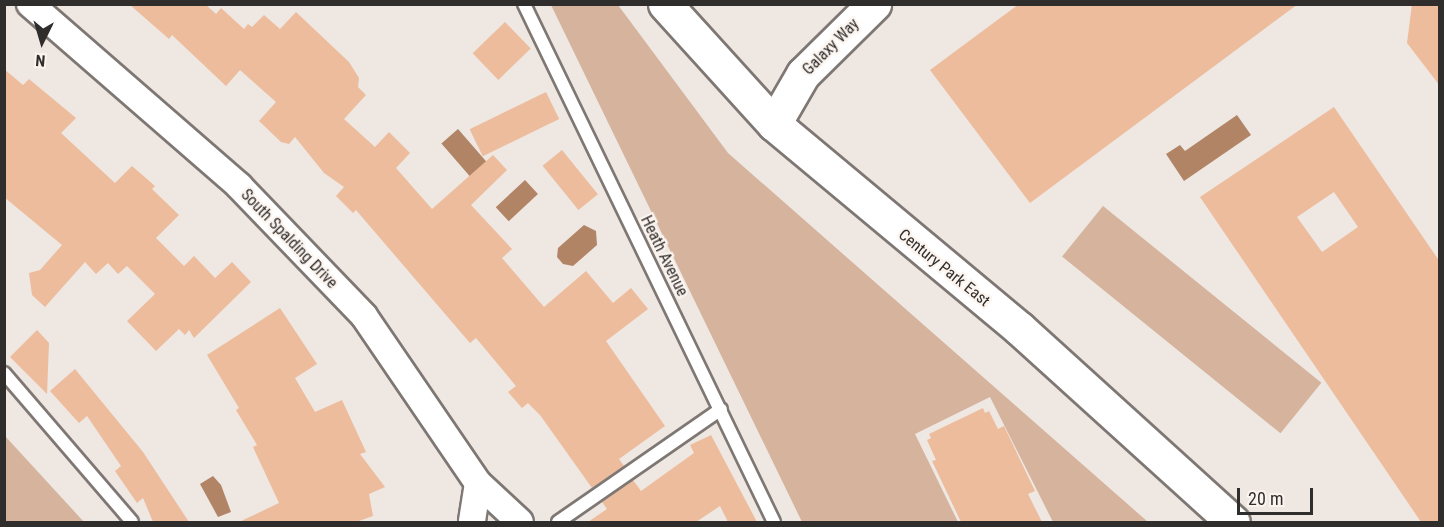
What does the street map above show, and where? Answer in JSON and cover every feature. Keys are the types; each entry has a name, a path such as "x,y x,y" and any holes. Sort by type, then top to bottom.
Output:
{"main road":[{"name":"Century Park East","path":"664,4 774,124 1020,329 1233,522"},
{"name":"Galaxy Way","path":"774,124 803,74 874,4"}],"street":[{"name":"South Spalding Drive","path":"30,4 239,186 364,316 478,483 520,522"},
{"path":"472,522 478,483"}],"lane":[{"name":"Heath Avenue","path":"524,4 774,522"},
{"path":"4,373 132,522"},
{"path":"558,522 721,409"}],"shaded area":[{"path":"551,5 618,5 728,153 1148,522 1053,522 990,397 915,434 958,522 802,522"},
{"path":"1237,115 1251,135 1184,181 1166,154 1180,145 1185,151"},
{"path":"458,129 487,162 470,177 441,143"},
{"path":"525,180 538,194 509,221 496,207"},
{"path":"1103,206 1321,383 1280,433 1062,257"},
{"path":"584,225 596,231 597,245 573,266 563,264 557,257 558,248"},
{"path":"5,436 84,522 5,522"},
{"path":"213,476 221,485 231,512 218,517 200,484"}],"building":[{"path":"129,4 205,4 216,14 221,8 244,29 248,24 252,27 264,15 280,29 296,12 349,62 359,78 358,87 366,95 344,119 375,147 389,132 410,153 396,168 432,209 493,155 507,170 471,205 512,249 502,258 544,307 586,271 613,303 631,288 648,309 606,341 665,426 619,459 624,466 592,488 540,415 528,403 522,408 508,392 516,386 476,338 470,343 356,210 353,213 336,196 344,187 324,173 295,137 289,144 281,142 259,121 276,102 240,70 226,86 172,35 169,39"},
{"path":"1019,4 1298,4 1030,203 930,70"},
{"path":"1412,4 1440,4 1440,86 1407,43"},
{"path":"505,22 531,49 498,80 473,53"},
{"path":"4,69 23,85 29,79 76,118 61,133 115,183 132,166 155,186 152,189 179,215 156,238 184,266 194,256 215,278 232,262 251,282 194,338 189,330 185,335 179,329 156,351 127,321 155,294 127,266 118,274 108,263 96,274 85,262 45,307 32,295 29,273 40,270 62,245 4,197"},
{"path":"546,92 559,119 483,156 470,129"},
{"path":"1334,107 1440,262 1440,522 1421,522 1200,197","holes":["1334,192 1358,227 1322,252 1297,217"]},
{"path":"562,150 598,194 578,210 543,166"},
{"path":"280,308 317,364 295,378 315,412 342,400 366,452 360,454 385,487 369,494 373,516 356,522 239,522 279,503 253,447 257,445 236,410 239,408 207,355"},
{"path":"37,330 49,343 47,394 10,357"},
{"path":"75,369 143,452 189,522 153,522 143,498 137,503 115,471 121,466 87,416 79,423 50,391"},
{"path":"983,408 985,413 989,411 998,429 1004,426 1035,491 1028,494 1042,522 961,522 932,461 936,460 927,440 931,438 929,434"},
{"path":"711,435 757,522 728,522 720,506 696,522 588,522 607,509 602,502 633,480 641,491 694,453 690,445"}]}
